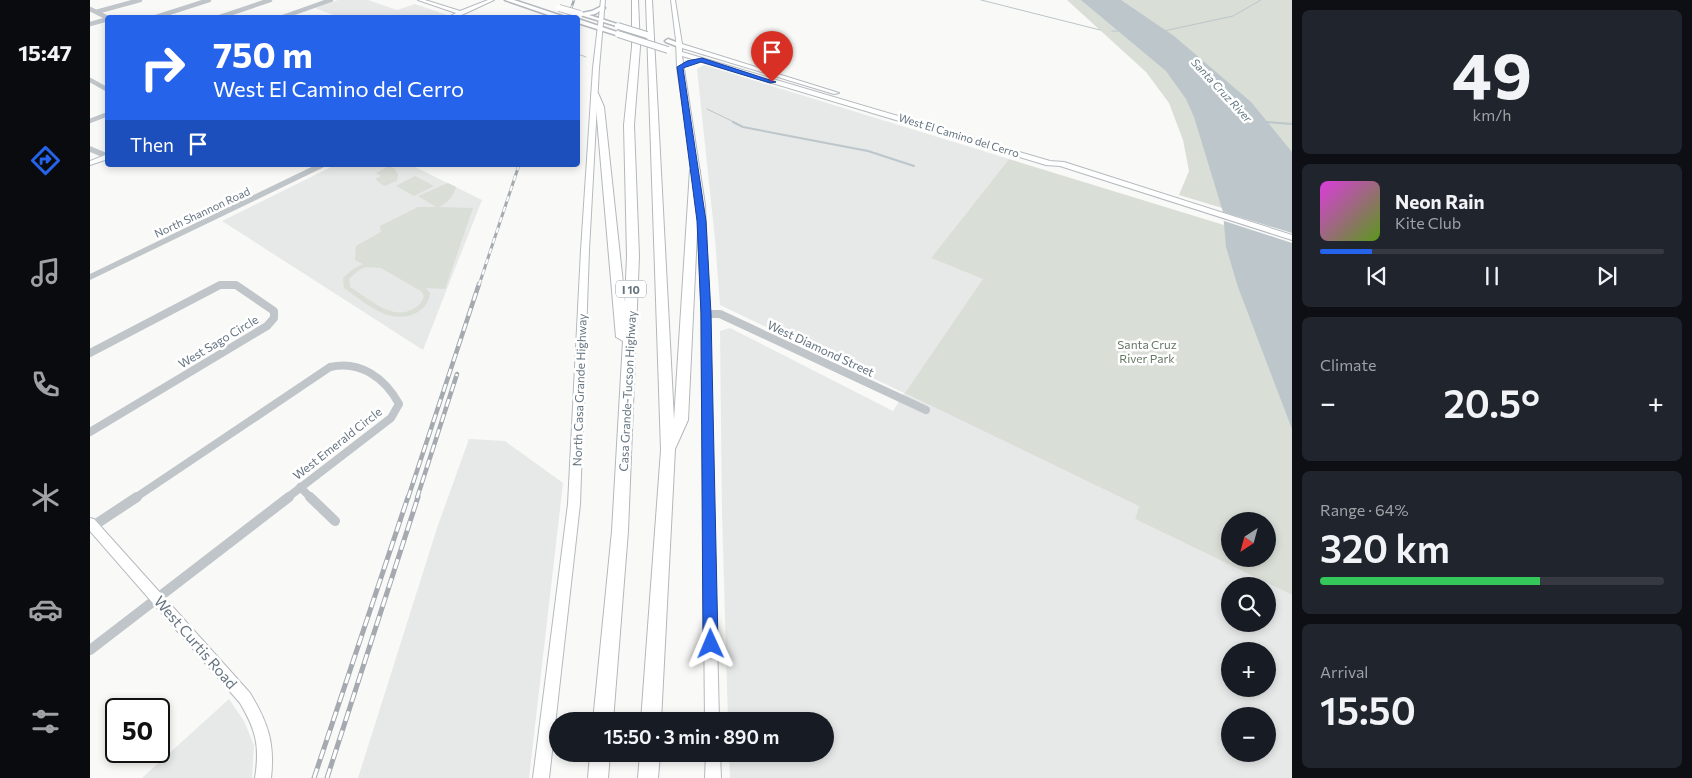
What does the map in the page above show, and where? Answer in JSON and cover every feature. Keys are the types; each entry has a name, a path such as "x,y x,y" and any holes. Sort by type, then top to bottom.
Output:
{"highway":[{"name":"Casa Grande-Tucson Highway","path":"604,712 620,531 633,256 629,125 636,47 635,0"},
{"name":"I 10","path":"649,0 668,450 652,712"},
{"path":"595,95 600,107 624,363 627,373"},
{"path":"668,450 681,420 695,170"},
{"path":"598,778 599,762"},
{"path":"648,778 649,762"}],"main road":[{"path":"420,0 460,13"},
{"path":"456,15 492,0"},
{"path":"508,0 556,15"},
{"name":"North Casa Grande Highway","path":"541,778 574,504 585,250 603,0"},
{"path":"673,0 680,67 701,205 706,314 712,712"},
{"path":"550,5 679,45"},
{"path":"584,14 602,8"},
{"path":"580,22 679,53"},
{"name":"West El Camino del Cerro","path":"679,45 841,95 869,108"},
{"name":"West El Camino del Cerro","path":"679,53 842,102 869,108 1048,163 1074,173 1292,238"},
{"path":"680,67 690,62 702,60"},
{"path":"90,163 105,157"},
{"name":"West Curtis Road","path":"91,524 245,698 260,722 266,749 263,778"},
{"path":"712,762 713,778"}],"street":[{"path":"96,12 140,0"},
{"path":"162,15 208,0"},
{"path":"226,15 270,0"},
{"path":"288,15 331,0"},
{"path":"90,9 105,16"},
{"path":"90,24 105,19"},
{"path":"90,80 105,88"},
{"path":"90,121 105,115"},
{"path":"90,148 105,155"},
{"name":"North Shannon Road","path":"90,276 318,167"},
{"name":"West Sago Circle","path":"90,353 220,286 236,285 274,311 274,318 267,326 90,432"},
{"name":"West Diamond Street","path":"706,314 720,314 926,410"},
{"name":"West Emerald Circle","path":"90,650 156,597 391,418 398,407 396,396 390,389 358,366 339,364 320,372 91,524"},
{"path":"300,487 335,521"}],"shaded area":[{"path":"338,0 368,0 397,10 415,4 447,15 334,15 315,8"},
{"path":"704,65 1009,159 931,258 984,279 1139,506 1135,519 1221,561 1221,568 1236,568 1255,577 1221,577 1221,632 1276,632 1276,587 1292,595 1292,778 730,778 729,762 834,762 834,712 728,712 722,513 720,331 730,328 893,411 904,393 720,305 697,69"},
{"path":"331,167 415,167 482,200 423,350 222,221"},
{"path":"469,439 505,441 563,483 529,778 358,778 437,528"},
{"path":"229,699 244,721 254,745 252,778 142,778 159,763 170,763 170,753"}],"green space":[{"path":"1067,0 1292,0 1292,229 1179,195 1189,171 1183,140 1169,103 1146,72"},
{"name":"Santa Cruz River Park","path":"1009,159 1292,246 1292,595 1276,587 1276,577 1255,577 1236,568 1276,568 1276,512 1221,512 1221,561 1135,519 1139,506 905,393 983,279 931,258"},
{"path":"391,167 395,169 398,175 397,181 384,186 375,179 381,176 376,173"},
{"path":"415,176 434,186 414,196 396,186"},
{"path":"448,183 456,187 454,193 450,199 439,207 473,208 445,289 426,288 430,293 429,299 418,312 398,317 388,315 370,306 344,288 343,278 353,269 363,264 355,260 356,246 381,232 380,226 418,207 436,207 418,196","holes":["366,267 381,268 421,291 424,296 416,308 403,312 387,310 350,287 349,279 359,270"]}],"water":[{"name":"Santa Cruz River","path":"1081,0 1121,0 1174,36 1251,102 1292,152 1292,429 1238,287 1226,247 1223,212 1194,117 1186,99 1166,71"}],"pier":[{"path":"1220,211 1292,233 1292,243 1221,220"}],"waterway":[{"path":"981,0 1100,30"},
{"path":"1164,31 1233,16 1261,0"},
{"path":"1112,31 1121,31"},
{"path":"580,55 586,57"},
{"path":"707,109 736,123"},
{"path":"733,122 743,127 868,151 914,166"},
{"path":"1283,123 1266,122 1292,124"}],"railway":[{"path":"569,15 574,0"},
{"path":"479,285 518,167"},
{"path":"408,498 479,284"},
{"path":"417,498 457,374"},
{"path":"314,778 408,497"},
{"path":"327,778 418,497"}],"route":[{"path":"711,644 706,314 702,221 680,67 690,62 702,60 772,82"}]}
